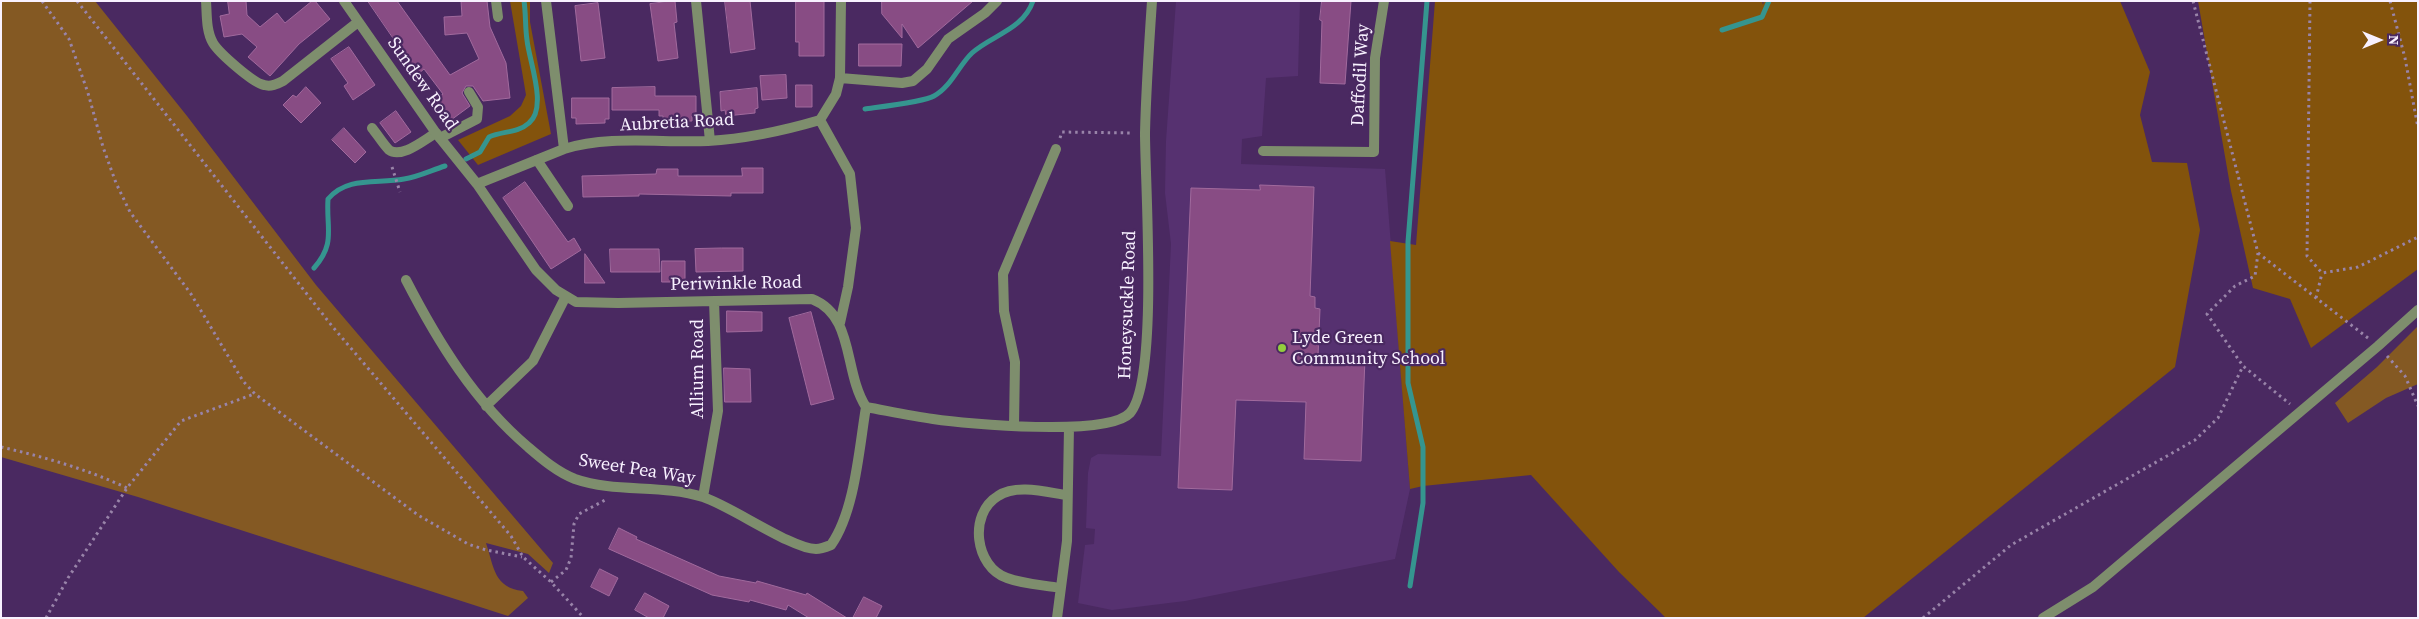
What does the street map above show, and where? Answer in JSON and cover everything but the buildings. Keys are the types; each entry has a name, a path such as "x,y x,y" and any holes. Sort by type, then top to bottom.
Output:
{"street":[{"path":"206,1 209,34 214,45 262,85 270,86 283,81 358,22"},
{"name":"Sundew Road","path":"344,1 438,135 477,184"},
{"path":"496,1 498,17"},
{"path":"546,1 564,148"},
{"path":"696,1 710,141"},
{"path":"840,323 848,287 856,228 850,174 820,120 836,94 840,78 841,1"},
{"path":"840,78 902,82 913,80 927,69 948,39 985,13 997,1"},
{"name":"Honeysuckle Road","path":"1069,427 1115,422 1129,414 1138,399 1144,374 1148,263 1145,133 1152,1"},
{"name":"Daffodil Way","path":"1263,150 1374,152 1375,58 1384,1"},
{"path":"372,128 390,150 397,152 406,151 477,119 478,108 469,92"},
{"name":"Aubretia Road","path":"477,184 564,148 584,142 710,141 780,130 820,120"},
{"path":"1014,426 1015,362 1004,311 1004,274 1056,149"},
{"path":"537,160 568,206"},
{"name":"Periwinkle Road","path":"477,184 536,270 556,290 576,302 812,298 826,304 840,323 858,393 866,407"},
{"name":"Sweet Pea Way","path":"406,280 433,331 486,406 498,421 550,466 575,479 612,486 660,489 703,497 795,543 816,549 831,545 840,532 848,510 866,407"},
{"path":"486,406 533,361 566,296"},
{"name":"Allium Road","path":"703,497 718,411 714,301"},
{"path":"2043,618 2092,587 2378,346 2418,310"},
{"path":"866,407 934,419 1014,426 1069,427 1066,541 1057,618"},
{"path":"1060,588 1007,578 995,572 985,561 980,548 979,532 982,516 988,505 998,496 1011,491 1066,494"}],"path":[{"path":"42,1 69,39 112,174 130,212 191,294 243,381 255,394 418,515 468,544 486,550 523,557"},
{"path":"77,1 326,319 511,536 523,557 551,582 584,618"},
{"path":"2193,1 2258,253 2255,276 2235,286 2207,314 2243,366 2299,412"},
{"path":"2310,1 2308,256 2322,273"},
{"path":"2390,1 2405,58 2418,128"},
{"path":"1056,149 1062,132 1145,133"},
{"path":"392,166 400,192"},
{"path":"2322,273 2358,267 2418,237"},
{"path":"2258,253 2378,346 2405,376 2418,406"},
{"path":"2316,298 2322,273"},
{"path":"1923,618 2011,545 2195,440 2218,418 2243,366"},
{"path":"46,618 68,578 127,488 181,421 255,394"},
{"path":"1,447 86,471 127,488"},
{"path":"551,582 566,570 571,558 574,524 578,514 602,502"}],"shaded area":[{"path":"1,1 95,1 187,116 316,285 553,563 549,573 528,554 486,543 494,568 501,581 506,586 523,591 528,598 508,616 138,497 1,457"},
{"path":"510,1 530,1 530,22 551,134 478,165 458,140 510,116 521,106 526,95"},
{"name":"Lyde Green Community School","path":"1176,1 1300,1 1298,76 1266,78 1262,136 1242,139 1241,164 1385,169 1410,489 1395,559 1185,601 1112,610 1078,603 1085,545 1094,544 1095,529 1086,528 1088,473 1091,458 1098,454 1161,456 1171,244 1165,193 1166,141"},
{"path":"1435,1 1762,1 1763,5 1764,1 2120,1 2150,72 2140,115 2152,162 2187,163 2200,230 2175,367 1863,618 1666,618 1619,572 1531,475 1410,489 1390,241 1416,245"},
{"path":"2198,1 2418,1 2418,269 2311,348 2290,299 2253,288 2231,191"},
{"path":"2418,326 2418,384 2386,398 2348,423 2335,403 2377,367"}],"waterway":[{"path":"466,159 480,152 489,137 520,129 529,123 534,116 537,106 536,83 528,49 524,1"},
{"path":"865,109 911,102 934,96 950,82 972,53 1022,19 1033,1"},
{"path":"1410,586 1423,503 1423,447 1408,383 1408,242 1427,1"},
{"path":"1722,30 1762,17 1769,1"},
{"path":"314,268 321,259 328,243 328,199 336,192 353,184 409,178 445,166"}],"place":[{"name":"Lyde Green Community School","path":"1282,348"}]}
